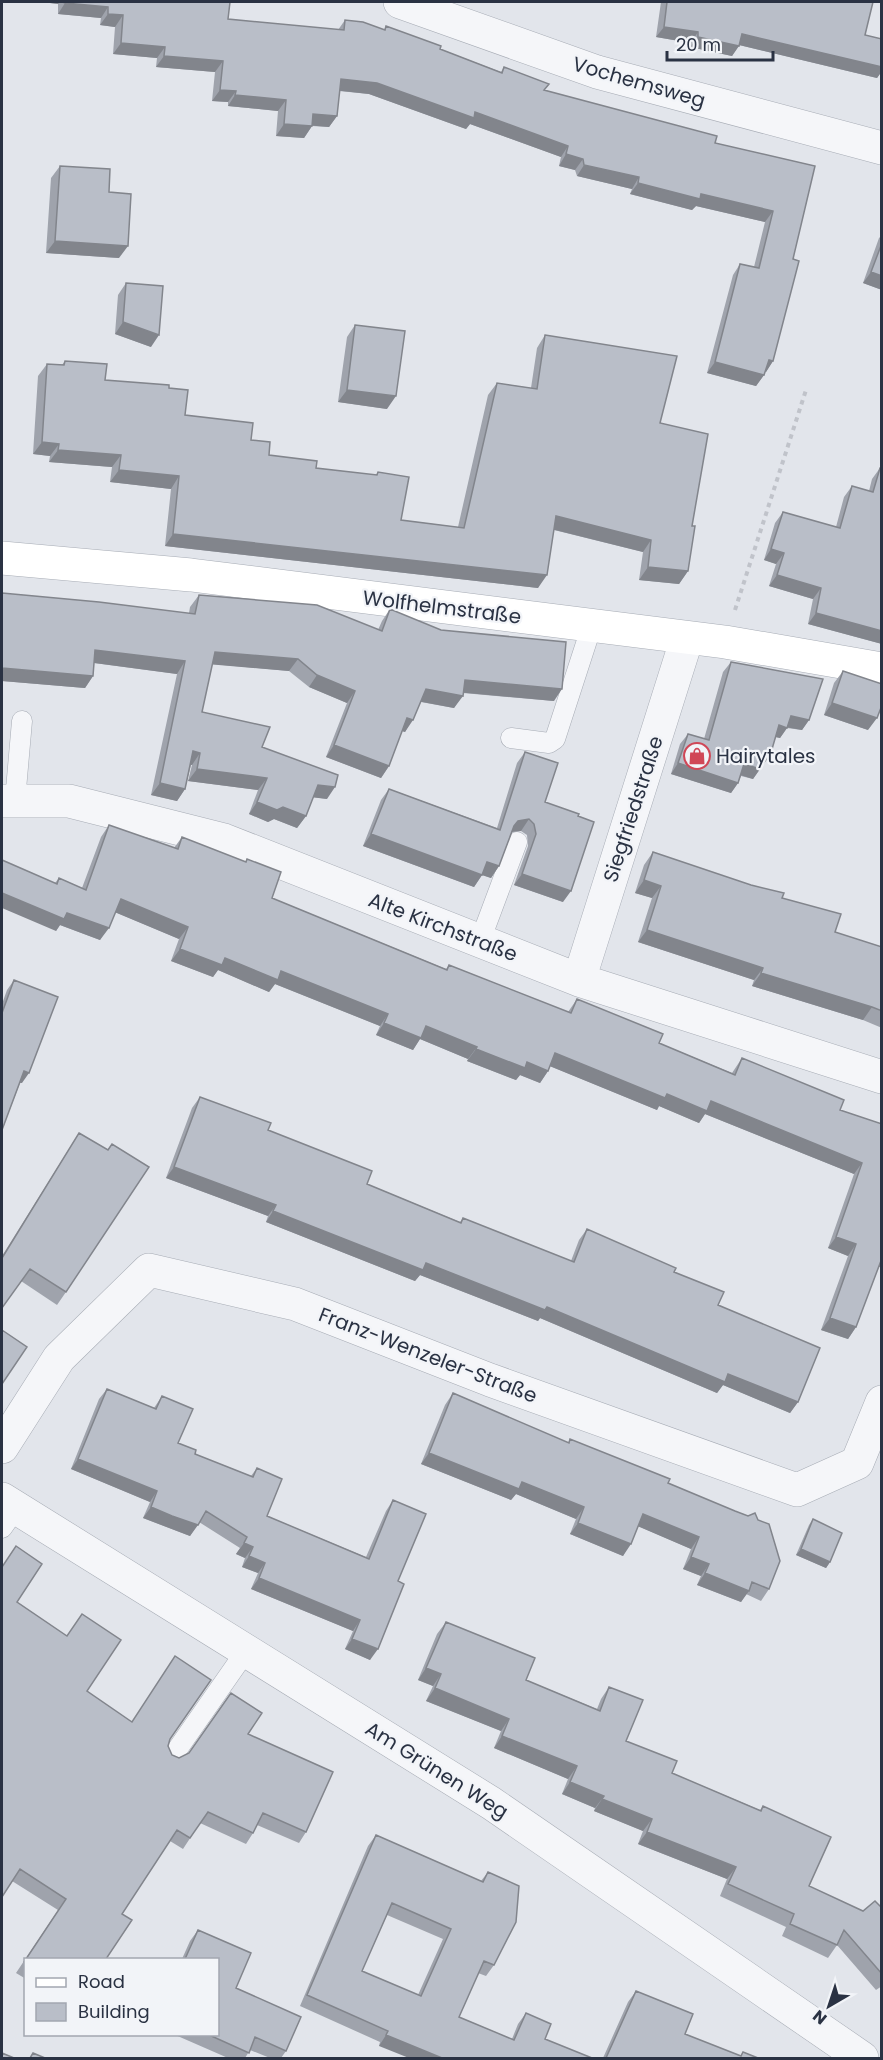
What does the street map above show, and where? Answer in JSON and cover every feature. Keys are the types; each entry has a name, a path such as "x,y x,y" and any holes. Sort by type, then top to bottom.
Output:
{"street":[{"name":"Vochemsweg","path":"400,2 597,72 882,148"},
{"name":"Wolfhelmstraße","path":"2,558 191,575 725,642 882,669"},
{"name":"Siegfriedstraße","path":"579,980 687,638"},
{"name":"Alte Kirchstraße","path":"8,801 69,801 224,840 579,980 882,1077"},
{"name":"Franz-Wenzeler-Straße","path":"2,1447 59,1358 149,1270 295,1304 490,1380 798,1490 856,1463 882,1402"},
{"name":"Am Grünen Weg","path":"6,1511 246,1651 491,1803 862,2058"}],"lane":[{"path":"511,738 549,743 555,739 592,626"},
{"path":"8,801 22,721"},
{"path":"480,941 517,842"},
{"path":"172,1757 246,1651"}],"path":[{"path":"725,642 806,390"}],"building":[{"path":"66,2 230,2 228,19 344,30 345,20 363,22 385,30 386,26 441,46 440,49 502,73 504,67 549,84 544,90 717,136 715,143 815,166 793,259 799,261 773,361 769,360 764,375 715,362 740,264 759,268 773,211 701,194 700,199 638,183 639,177 584,165 583,159 566,154 568,146 475,112 474,118 377,83 341,79 337,116 313,114 312,126 284,124 286,100 235,95 236,91 220,90 223,61 164,56 165,47 121,43 123,15 108,14 108,7"},
{"path":"667,2 873,2 865,35 882,39 882,67 742,34 739,46 698,37 698,32 664,27"},
{"path":"60,166 110,169 109,192 131,194 128,246 55,241"},
{"path":"882,243 882,276 871,272"},
{"path":"126,283 163,286 159,335 123,322"},
{"path":"355,325 405,331 396,396 347,390"},
{"path":"545,335 677,356 660,423 708,434 692,526 695,526 688,571 648,567 651,540 556,516 547,575 173,534 179,476 119,470 121,455 58,450 59,444 42,442 47,364 64,365 65,361 107,364 105,380 169,385 169,388 188,390 185,415 253,423 251,440 270,442 269,455 317,461 316,468 377,475 378,472 409,477 401,520 464,528 497,383 537,389"},
{"path":"880,468 882,468 882,631 816,613 821,588 777,575 784,553 771,549 783,512 840,528 852,486 873,492"},
{"path":"2,593 195,614 199,595 317,605 382,631 390,609 441,630 566,642 562,689 465,680 463,696 426,689 413,720 407,718 389,766 334,745 355,691 317,675 298,659 215,652 202,712 270,727 262,747 338,775 335,787 318,785 306,816 283,807 277,810 257,802 267,778 197,769 200,753 193,751 185,789 160,783 185,661 95,650 93,676 2,668"},
{"path":"731,662 823,679 809,720 791,716 787,728 779,725 770,756 764,754 760,769 744,764 738,783 678,763 688,734 709,740"},
{"path":"843,671 882,684 882,705 877,718 832,703"},
{"path":"525,752 558,763 545,802 594,822 571,891 522,874 536,834 534,824 529,819 518,821 514,826 499,866 487,862 482,875 371,834 389,789 500,830"},
{"path":"109,825 178,849 182,837 246,862 247,859 281,872 272,898 447,970 449,965 571,1013 577,999 663,1034 659,1043 735,1075 742,1058 844,1100 840,1110 882,1124 882,1258 856,1327 830,1318 856,1244 836,1237 862,1163 711,1101 707,1111 667,1094 665,1098 555,1053 548,1071 527,1062 525,1068 426,1026 421,1038 384,1023 388,1014 281,971 278,980 225,958 222,965 180,949 188,927 121,899 109,928 67,913 64,919 2,893 2,860 57,884 59,878 86,890"},
{"path":"653,852 751,885 784,893 782,898 841,914 835,932 882,947 882,1011 761,973 763,968 647,930 661,886 644,880"},
{"path":"14,980 58,997 29,1073 24,1071 2,1130 2,1013"},
{"path":"200,1097 271,1123 268,1130 372,1171 367,1184 461,1223 463,1218 574,1262 587,1229 676,1268 674,1272 724,1292 718,1305 820,1348 798,1402 728,1374 725,1382 547,1307 545,1310 426,1263 423,1270 273,1211 276,1205 174,1167"},
{"path":"79,1133 108,1150 112,1144 149,1167 66,1292 30,1269 2,1308 2,1258"},
{"path":"2,1330 27,1347 2,1384"},
{"path":"107,1389 156,1409 162,1396 193,1409 178,1443 196,1450 195,1454 253,1477 257,1468 282,1479 267,1516 369,1559 393,1500 426,1514 398,1581 404,1584 378,1649 352,1639 360,1620 259,1578 265,1563 249,1556 253,1547 244,1543 247,1537 206,1511 198,1525 172,1516 151,1507 157,1491 78,1459"},
{"path":"453,1393 569,1443 570,1439 670,1479 668,1483 735,1511 748,1516 755,1513 758,1520 769,1524 780,1561 769,1589 752,1582 749,1591 705,1573 709,1564 691,1557 699,1537 643,1514 631,1544 578,1523 584,1507 522,1482 519,1489 429,1453"},
{"path":"813,1519 842,1533 830,1562 801,1549"},
{"path":"16,1546 42,1564 17,1602 67,1636 82,1614 121,1640 87,1691 132,1722 175,1656 211,1680 170,1739 168,1746 172,1755 179,1758 189,1753 231,1693 262,1713 248,1734 333,1772 306,1832 263,1813 253,1833 208,1812 190,1838 177,1830 122,1914 132,1920 107,1958 27,1958 66,1899 20,1869 2,1897 2,1567"},
{"path":"446,1622 535,1658 526,1680 600,1711 609,1687 643,1700 626,1741 677,1761 672,1773 761,1811 763,1806 831,1837 809,1886 863,1911 875,1901 882,1908 882,1974 844,1930 837,1945 790,1924 794,1914 728,1884 736,1867 647,1832 652,1819 602,1799 604,1796 570,1782 577,1766 502,1736 509,1719 435,1688 441,1674 426,1668"},
{"path":"376,1835 483,1882 488,1872 519,1886 516,1922 494,1965 484,1961 459,2017 514,2040 526,2013 551,2024 545,2039 592,2058 442,2058 386,2035 388,2031 307,1995","holes":["392,1903 451,1929 421,1996 362,1971"]},
{"path":"198,1930 251,1953 236,1988 301,2017 286,2051 255,2037 249,2053 211,2036 219,2036 219,1958 185,1958"},
{"path":"636,1991 693,2014 685,2034 741,2056 743,2052 758,2058 606,2058"},
{"path":"2,2053 14,2058 2,2058"},
{"path":"33,2053 45,2058 30,2058"}],"place":[{"name":"Hairytales","path":"697,756"}]}
